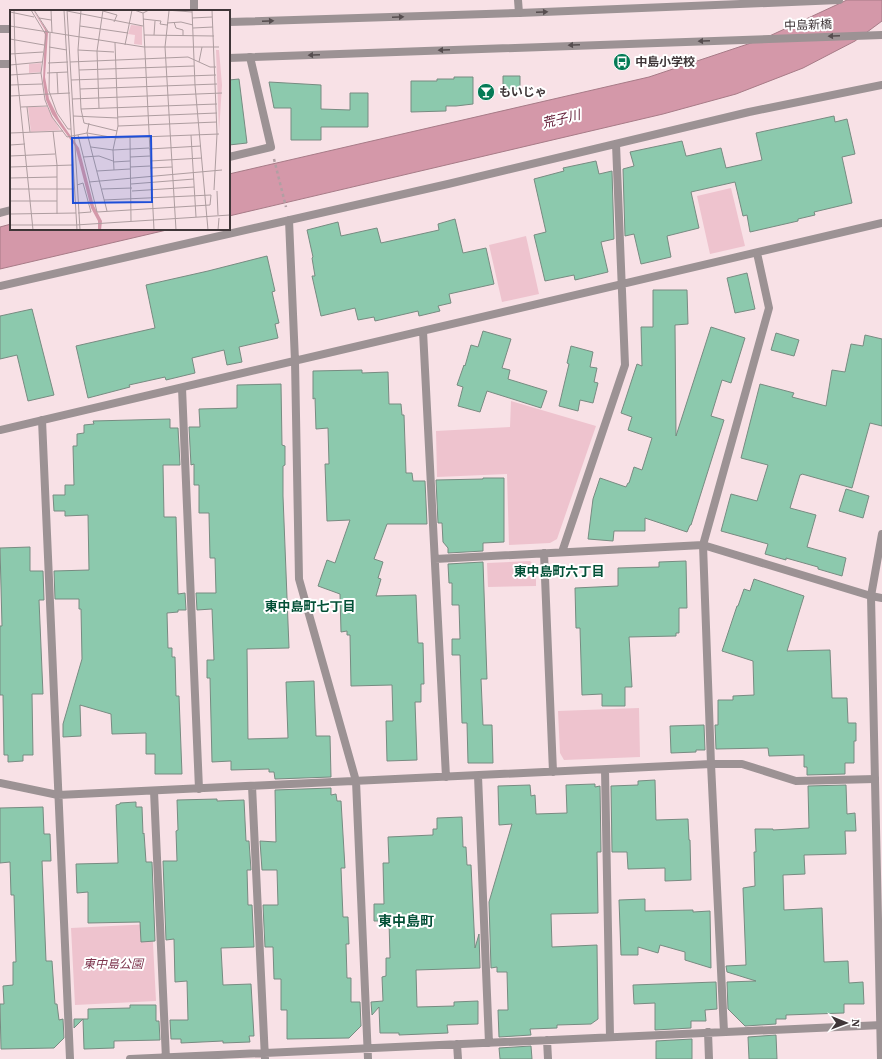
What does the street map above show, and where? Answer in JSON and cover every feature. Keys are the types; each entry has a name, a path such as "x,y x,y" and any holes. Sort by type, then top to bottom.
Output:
{"street":[{"path":"518,0 519,13"},
{"name":"中島新橋","path":"230,22 519,13 839,0"},
{"name":"中島新橋","path":"230,58 882,35"},
{"path":"230,157 271,147 250,57"},
{"path":"0,286 749,112 882,86"},
{"path":"562,552 624,365 616,144"},
{"path":"0,213 10,210"},
{"path":"289,220 295,361 299,579 356,781 368,1059"},
{"path":"0,430 882,223"},
{"path":"724,1032 711,764 703,545 769,308 757,252"},
{"path":"423,331 446,777"},
{"path":"182,388 199,789"},
{"path":"42,420 70,1059"},
{"path":"881,1059 871,596 882,534"},
{"path":"435,559 703,545 871,596 882,598"},
{"path":"544,553 553,772"},
{"path":"0,783 58,796 711,764 742,764 796,781 875,779"},
{"path":"605,770 610,1037"},
{"path":"478,776 489,1043"},
{"path":"252,786 265,1056"},
{"path":"154,791 166,1058"},
{"path":"130,1059 265,1056 367,1048 881,1025"},
{"path":"708,1032 709,1059"},
{"path":"547,1040 548,1059"},
{"path":"457,1044 458,1059"}],"path":[{"path":"274,157 287,211"}],"green space":[{"path":"731,188 745,246 710,254 697,196"},
{"path":"526,236 539,294 502,302 489,245"},
{"path":"511,401 596,426 557,539 550,543 509,545 507,474 437,477 436,431 510,427"},
{"path":"530,561 536,567 536,586 488,587 487,563"},
{"path":"639,708 640,757 564,760 560,753 558,711"},
{"name":"東中島公園","path":"152,924 156,1001 75,1005 71,928"}],"water":[{"name":"荒子川","path":"847,0 882,0 882,21 855,41 803,68 736,94 663,114 230,216 230,174 649,77 763,39"},
{"path":"10,224 10,230 167,230 0,269 0,227"}],"building":[{"path":"503,76 520,76 520,91 503,91"},
{"path":"454,77 473,77 473,104 446,106 446,111 411,112 411,81 437,81 437,79 454,79"},
{"path":"239,79 247,143 230,145 230,80"},
{"path":"269,82 321,85 321,109 350,110 350,93 368,93 368,127 321,127 321,140 291,140 291,108 274,108"},
{"path":"834,116 835,122 847,119 855,154 842,157 852,203 814,212 815,215 798,219 798,221 750,232 747,215 743,216 735,182 691,192 699,228 667,236 671,257 641,264 634,234 625,236 623,169 634,166 630,152 682,141 686,156 721,148 726,168 762,160 756,133"},
{"path":"596,161 599,174 612,171 614,239 601,242 608,272 575,280 574,275 545,281 534,235 546,232 534,179 564,171 563,168"},
{"path":"455,219 463,253 486,248 494,284 449,294 451,303 438,306 440,311 419,316 418,311 375,321 374,317 358,320 355,308 321,316 312,276 315,276 313,257 307,230 338,222 341,236 377,228 381,243 439,230 438,224"},
{"path":"267,256 275,291 272,292 279,323 275,324 278,338 239,347 242,362 227,365 224,350 192,358 195,373 166,380 165,377 129,385 130,387 88,398 76,346 155,328 146,285"},
{"path":"747,273 755,309 735,313 727,278"},
{"path":"653,290 687,290 688,324 675,325 676,436 711,327 745,338 731,383 722,380 711,416 724,420 691,525 687,532 645,518 645,531 614,531 613,541 588,539 593,499 600,478 626,487 629,483 634,467 642,470 652,438 628,430 632,417 621,413 637,364 642,366 641,327 653,327"},
{"path":"32,309 54,395 28,401 17,355 0,359 0,316"},
{"path":"483,331 511,339 502,368 510,370 508,379 547,391 541,408 487,391 480,412 458,406 463,387 457,385 464,365 465,366 471,345 478,347"},
{"path":"776,333 799,340 794,356 771,350"},
{"path":"865,335 882,339 882,426 870,423 852,488 802,474 800,475 790,508 816,515 807,547 846,558 842,576 818,569 818,567 765,554 768,544 721,531 731,494 757,501 768,465 741,458 760,384 794,393 792,397 826,406 832,370 845,372 851,344 863,346"},
{"path":"571,346 593,352 590,367 597,368 594,382 598,383 593,403 580,400 578,411 559,406 569,364 567,363"},
{"path":"362,370 362,373 388,372 389,404 401,404 402,415 404,415 406,473 412,473 413,481 425,481 427,524 387,524 374,559 383,562 378,578 381,579 376,596 416,595 418,643 423,643 424,684 421,684 421,702 415,702 417,760 387,761 386,721 393,721 392,685 351,686 350,635 347,635 347,631 341,632 340,594 318,586 327,560 335,563 350,520 327,521 325,464 329,464 328,428 316,429 315,398 313,399 313,371"},
{"path":"281,384 282,445 285,446 283,496 289,648 247,649 248,739 288,738 286,682 314,681 316,736 330,736 331,777 275,779 274,772 269,772 269,769 231,770 231,761 212,762 210,678 207,678 207,660 214,660 212,609 197,610 196,593 216,593 215,558 210,558 209,513 199,513 199,485 194,485 194,464 191,465 189,427 200,427 199,409 237,408 237,385"},
{"path":"170,419 170,428 178,428 180,465 163,465 164,517 176,517 178,594 185,593 186,610 178,610 178,612 167,613 168,648 172,648 172,657 175,657 176,696 179,696 182,774 155,774 155,754 146,754 146,733 112,734 111,714 80,705 81,736 63,737 63,724 82,659 81,609 79,609 79,599 55,599 54,571 89,570 88,515 65,516 65,511 54,511 53,495 65,495 65,485 74,485 73,446 77,446 77,434 84,433 84,425 94,424 93,421"},
{"path":"504,478 504,542 483,543 483,551 448,553 448,548 443,542 442,523 438,523 436,480"},
{"path":"846,489 869,496 863,518 839,511"},
{"path":"30,547 30,571 43,571 44,600 39,600 43,694 32,694 33,755 23,755 23,761 8,762 8,755 4,755 3,695 0,695 0,626 2,626 0,548"},
{"path":"686,561 687,608 679,608 679,633 676,633 676,636 629,637 632,687 625,687 625,706 602,706 602,694 582,695 580,628 576,628 575,588 618,586 618,568 659,567 659,562"},
{"path":"483,562 487,679 481,679 483,725 492,725 493,763 468,763 467,723 462,723 460,655 452,655 452,639 460,639 459,605 452,605 452,583 449,583 448,564"},
{"path":"754,579 804,596 787,651 830,650 832,698 847,698 848,723 856,723 854,763 845,763 845,774 807,775 807,767 804,767 804,755 769,756 768,748 716,749 715,725 718,725 718,700 733,700 733,696 754,695 753,661 722,651 744,589 750,591"},
{"path":"704,725 705,750 696,750 696,752 671,753 670,726"},
{"path":"655,780 656,820 688,819 691,880 665,881 665,868 628,869 627,852 612,852 611,786 638,785 638,781"},
{"path":"595,784 595,787 600,786 601,852 597,852 598,913 551,914 552,947 597,945 598,1019 591,1024 557,1025 557,1028 530,1029 531,1035 499,1037 498,1010 508,1010 507,972 497,972 497,967 491,968 489,902 512,824 499,825 498,786 530,785 531,796 535,795 536,814 567,813 566,785"},
{"path":"846,785 847,814 855,813 856,831 845,831 846,854 804,855 805,874 783,875 784,910 822,908 824,962 848,961 849,983 863,982 864,1004 844,1004 844,1013 786,1015 786,1019 776,1019 776,1024 745,1026 728,1009 727,982 756,981 727,972 726,966 746,965 743,888 755,886 755,829 773,830 809,828 808,786"},
{"path":"331,788 331,795 336,794 337,801 341,801 345,868 341,868 343,917 348,917 349,944 346,944 347,978 351,978 351,1002 360,1002 361,1026 349,1038 287,1039 287,1010 281,1010 281,979 274,979 273,947 265,947 263,905 278,905 277,870 262,870 260,841 276,842 275,790"},
{"path":"217,799 217,801 244,800 246,841 249,841 251,870 247,870 248,905 252,905 254,947 221,948 223,985 251,984 254,1036 249,1036 250,1042 223,1043 223,1041 181,1043 181,1039 171,1039 170,1020 188,1020 187,981 175,982 174,939 166,940 163,861 177,861 177,800"},
{"path":"136,802 136,807 142,807 146,862 152,862 155,941 141,942 140,922 88,923 88,892 77,893 76,864 118,863 116,805 120,803"},
{"path":"43,807 44,834 50,834 51,861 42,861 46,961 52,961 55,1004 57,1004 59,1020 63,1019 64,1038 54,1048 1,1049 0,1004 4,1004 3,986 13,985 13,962 16,962 14,895 11,895 10,862 0,863 0,808"},
{"path":"462,817 463,847 466,847 467,865 471,865 475,948 479,934 480,968 416,970 417,1007 454,1006 454,1002 478,1001 478,1024 447,1025 448,1033 399,1035 399,1033 380,1033 379,1007 372,1015 371,1002 383,1001 382,977 386,976 386,958 390,958 389,921 374,921 374,904 384,904 383,863 389,863 388,837 433,835 433,829 437,829 437,818"},
{"path":"645,899 645,911 710,911 711,968 685,960 685,952 660,945 658,953 638,947 638,955 621,955 619,900"},
{"path":"716,982 717,1009 705,1010 706,1021 691,1021 691,1028 655,1030 655,1003 634,1004 633,985"},
{"path":"130,1005 156,1005 156,1021 159,1021 160,1040 114,1041 114,1048 84,1049 83,1019 88,1019 88,1009 130,1008"},
{"path":"74,1019 83,1019 74,1028"},
{"path":"776,1035 777,1059 749,1059 748,1037"},
{"path":"692,1039 692,1059 656,1059 656,1041"},
{"path":"531,1046 532,1059 500,1059 499,1048"}],"place":[{"name":"中島小学校","path":"622,62"},
{"name":"もいじゃ","path":"486,92"}],"district":[{"name":"東中島町六丁目","path":"559,571"},
{"name":"東中島町七丁目","path":"310,606"},
{"name":"東中島町","path":"406,921"}]}
